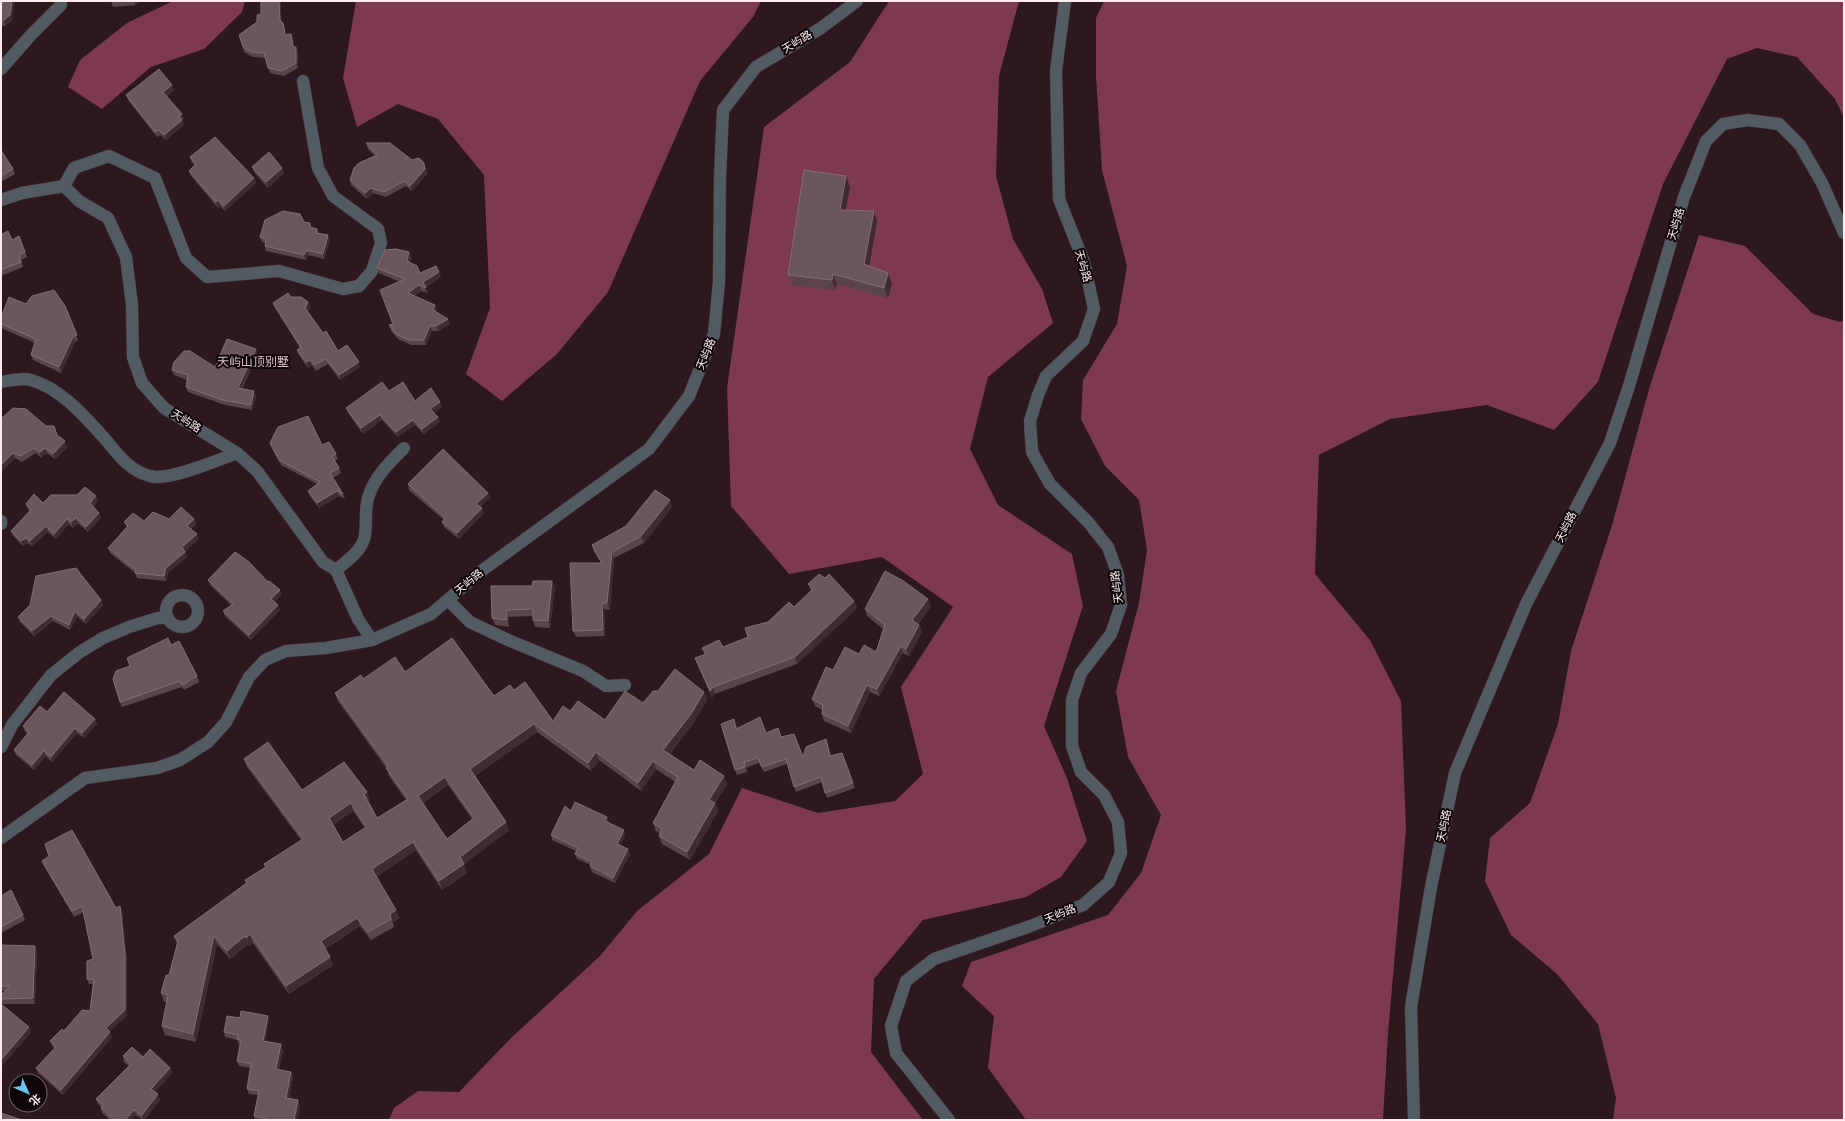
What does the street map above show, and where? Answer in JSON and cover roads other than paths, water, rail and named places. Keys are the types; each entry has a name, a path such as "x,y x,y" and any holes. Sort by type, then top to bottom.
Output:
{"street":[{"name":"天屿路","path":"64,186 79,201 108,218 126,257 132,305 134,357 142,383 164,408 237,453 257,471 323,562 336,570 358,619 372,640 431,614 484,569 649,449 689,396 714,334 719,282 720,176 723,110 756,67 821,28 857,1"},
{"name":"天屿路","path":"949,1120 896,1053 891,1026 906,981 934,959 1028,927 1083,905 1109,882 1121,853 1118,822 1104,796 1081,772 1072,746 1072,700 1081,673 1111,634 1121,605 1118,575 1108,547 1088,522 1050,484 1032,452 1030,421 1046,376 1083,341 1094,309 1084,262 1059,199 1056,71 1065,1"},
{"path":"1,69 30,35 61,5"},
{"path":"1,200 22,193 64,186 74,168 109,156 155,178 186,258 207,277 279,271 343,289 359,286 372,271 381,243 378,229 333,196 318,168 303,81"},
{"name":"天屿路","path":"1414,1120 1411,1007 1431,887 1455,773 1526,604 1610,443 1629,386 1684,197 1706,141 1723,124 1748,120 1779,124 1800,145 1822,183 1844,233"},
{"path":"1,382 30,379 55,391 81,413 127,465 150,477 165,477 208,464 237,453"},
{"path":"336,570 356,553 365,536 365,513 368,495 379,473 404,448"},
{"path":"448,600 470,622 508,640 583,671 606,686 625,685"},
{"path":"1,747 12,725 51,675 80,652 103,638 129,627 158,618 168,618"},
{"path":"1,838 85,778 157,768 180,760 208,742 226,722 250,677 265,660 286,651 326,648 372,640"}],"district":[{"name":"天屿山顶别墅","path":"253,362"}]}
